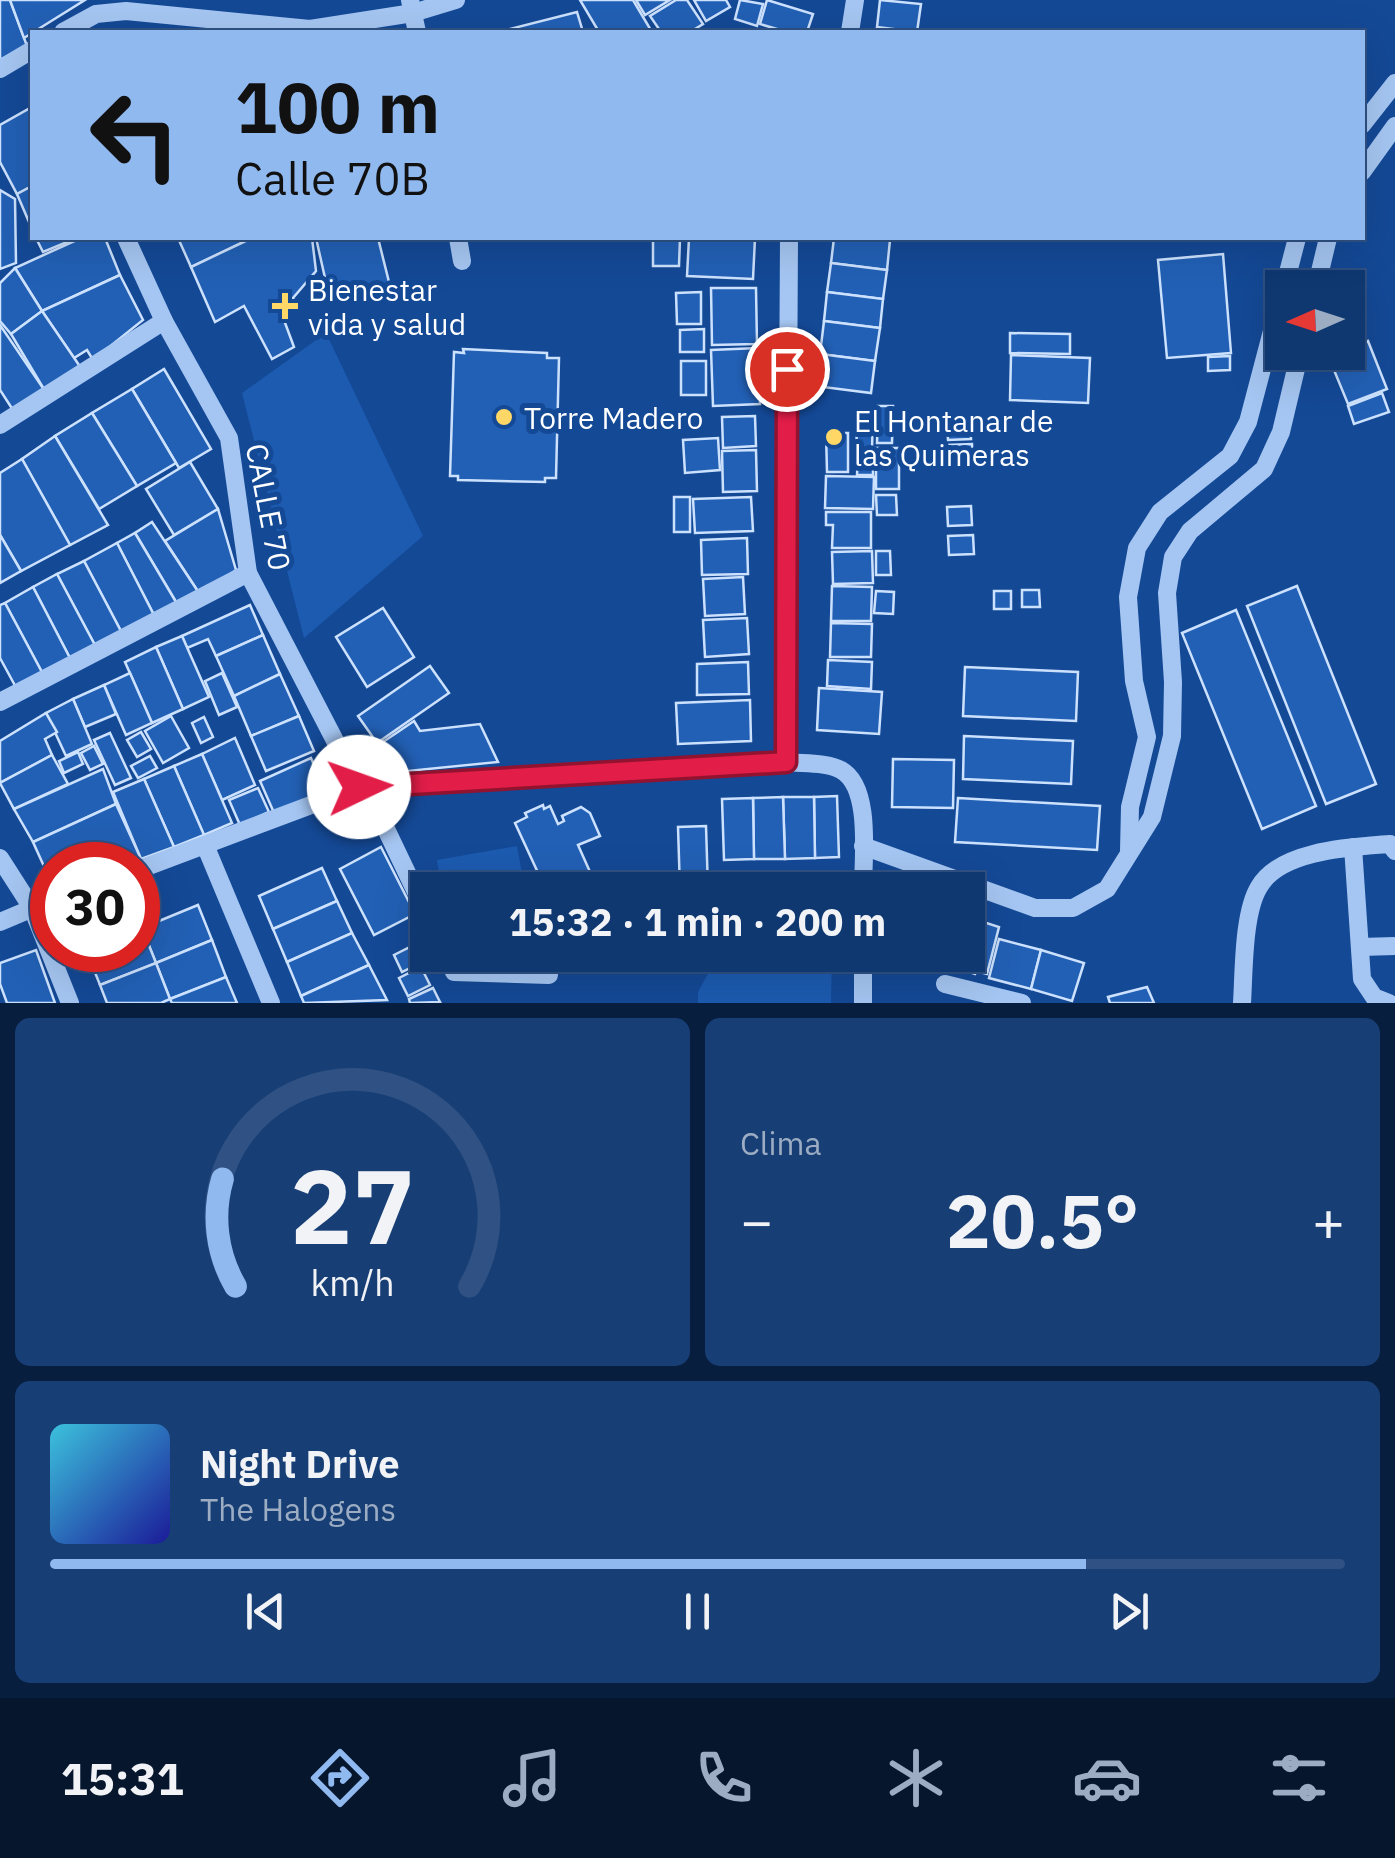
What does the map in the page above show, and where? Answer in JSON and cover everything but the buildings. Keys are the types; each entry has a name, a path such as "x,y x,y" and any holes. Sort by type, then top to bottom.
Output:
{"street":[{"path":"67,30 96,14 126,11 310,28 456,0"},
{"path":"850,30 854,0"},
{"path":"0,69 30,51"},
{"path":"1365,122 1395,83"},
{"path":"1365,168 1395,126"},
{"name":"CALLE 70","path":"127,240 164,321 228,438 248,573 410,878"},
{"path":"458,240 462,261"},
{"path":"786,762 789,240"},
{"path":"1289,270 1297,240"},
{"path":"1320,270 1328,240"},
{"path":"0,425 164,321"},
{"path":"1129,851 1130,807 1147,737 1134,681 1128,597 1137,548 1160,512 1230,456 1248,422 1265,358"},
{"path":"863,846 1034,908 1073,908 1107,889 1152,817 1172,736 1167,594 1173,557 1190,531 1264,469 1281,432 1296,370"},
{"path":"0,702 248,573"},
{"path":"160,862 359,787 786,762 837,768 852,777 861,794 863,872"},
{"path":"1242,1003 1246,933 1259,886 1286,862 1354,847 1390,844 1395,851"},
{"path":"205,845 270,1003"},
{"path":"1354,847 1362,979 1374,997 1389,1003"},
{"path":"0,858 30,905"},
{"path":"0,922 30,909"},
{"path":"1360,947 1395,946"},
{"path":"58,972 70,1003"},
{"path":"454,972 549,975"},
{"path":"862,1003 863,972"},
{"path":"945,984 1019,1002"}],"shaded area":[{"path":"326,333 423,536 304,638 242,393"},
{"path":"517,846 522,872 439,872 437,860"},
{"path":"709,972 832,972 831,1003 698,1003 698,992"}],"place":[{"name":"Bienestar vida y salud","path":"285,306"},
{"name":"Torre Madero","path":"504,417"},
{"name":"El Hontanar de las Quimeras","path":"834,437"}],"route":[{"path":"359,787 786,762 787,369"}]}
